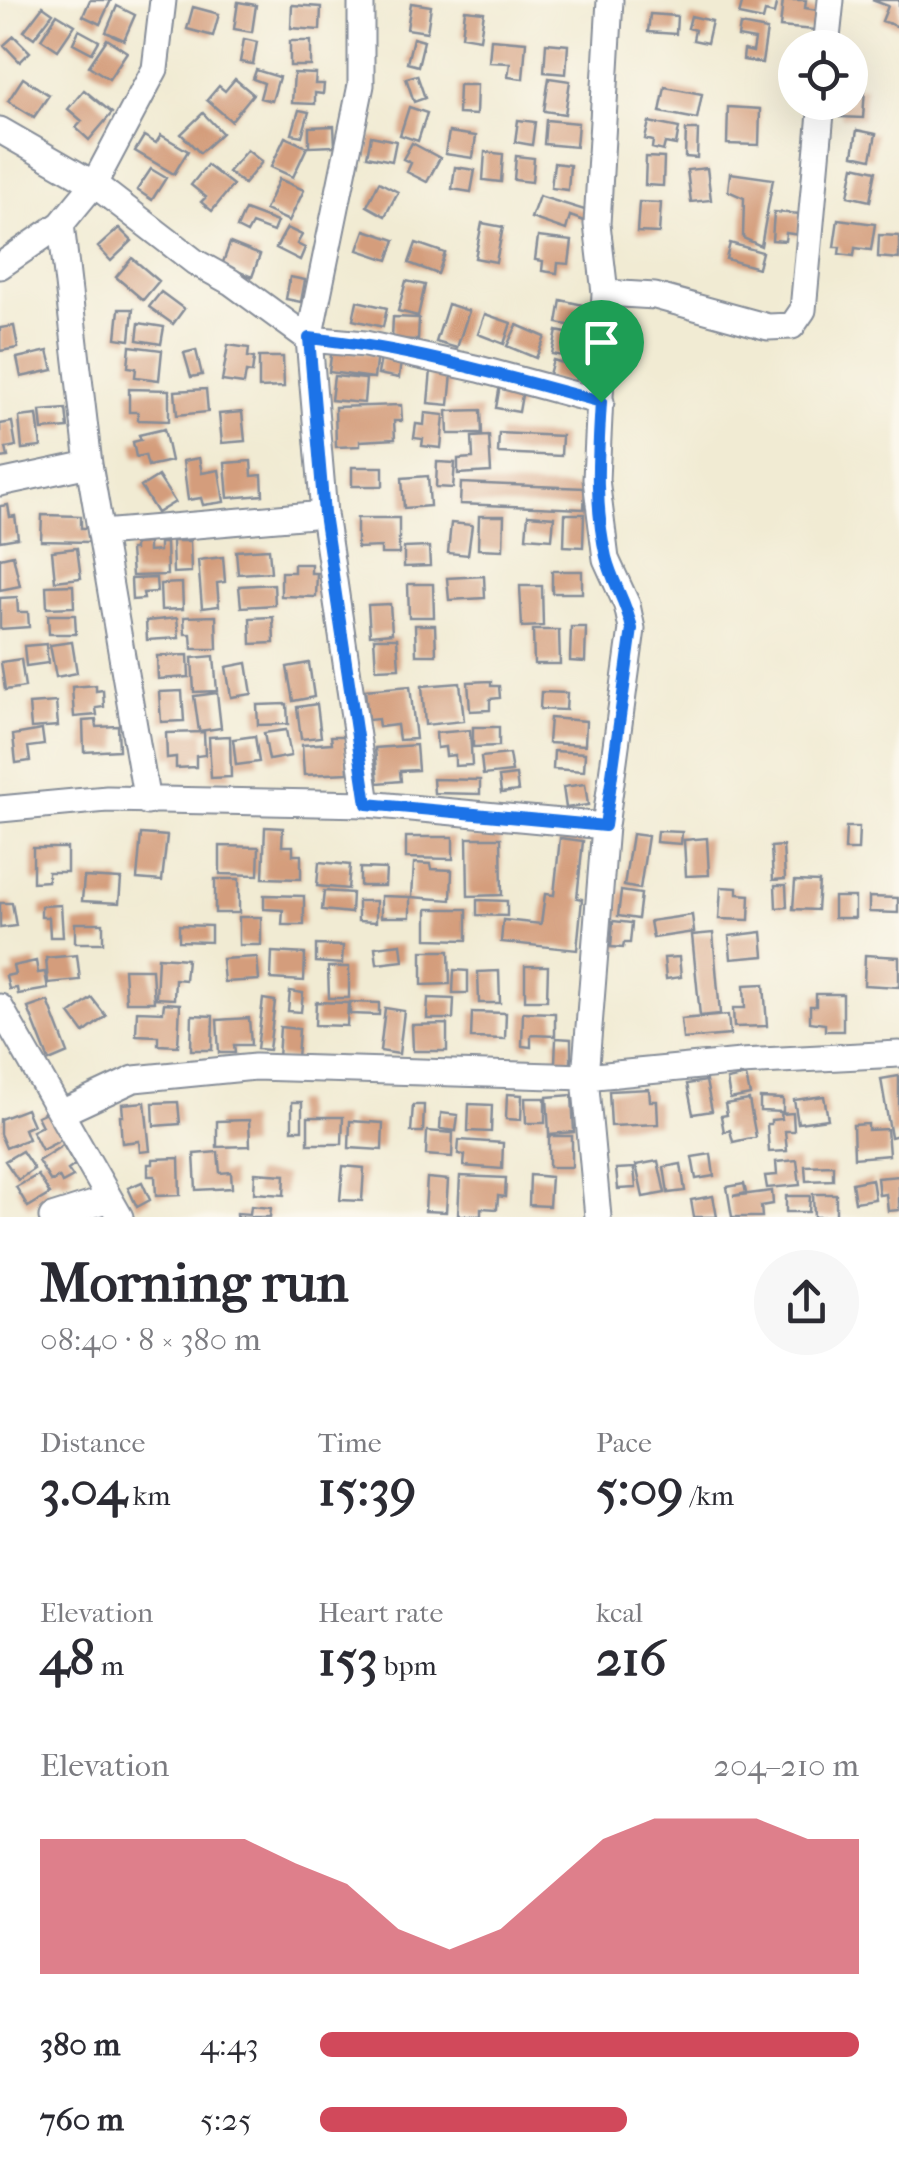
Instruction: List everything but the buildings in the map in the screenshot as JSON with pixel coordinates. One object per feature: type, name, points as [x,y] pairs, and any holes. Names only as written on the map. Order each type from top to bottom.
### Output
[{"type":"street","points":[[0,266],[61,224],[94,184],[154,68],[164,0]]},
{"type":"street","points":[[361,0],[361,84],[309,338],[324,514],[367,804]]},
{"type":"street","points":[[598,1217],[585,1077],[605,826],[632,629],[627,605],[606,559],[596,479],[605,292],[596,224],[610,0]]},
{"type":"street","points":[[828,30],[830,0]]},
{"type":"street","points":[[605,292],[655,296],[768,327],[792,326],[802,310],[820,120]]},
{"type":"street","points":[[0,130],[94,184],[195,262],[231,282],[309,338],[364,344],[479,369],[601,402]]},
{"type":"street","points":[[61,224],[89,464],[147,802]]},
{"type":"street","points":[[0,483],[89,464]]},
{"type":"street","points":[[102,533],[324,514]]},
{"type":"street","points":[[0,808],[107,799],[367,804],[605,826]]},
{"type":"street","points":[[0,1007],[115,1208],[52,1217]]},
{"type":"street","points":[[61,1112],[134,1079],[254,1067],[585,1077],[741,1062],[899,1054]]},
{"type":"route","points":[[309,338],[364,344],[479,369],[601,402],[596,479],[606,559],[627,605],[632,629],[605,826],[367,804],[324,514],[309,338]]}]
